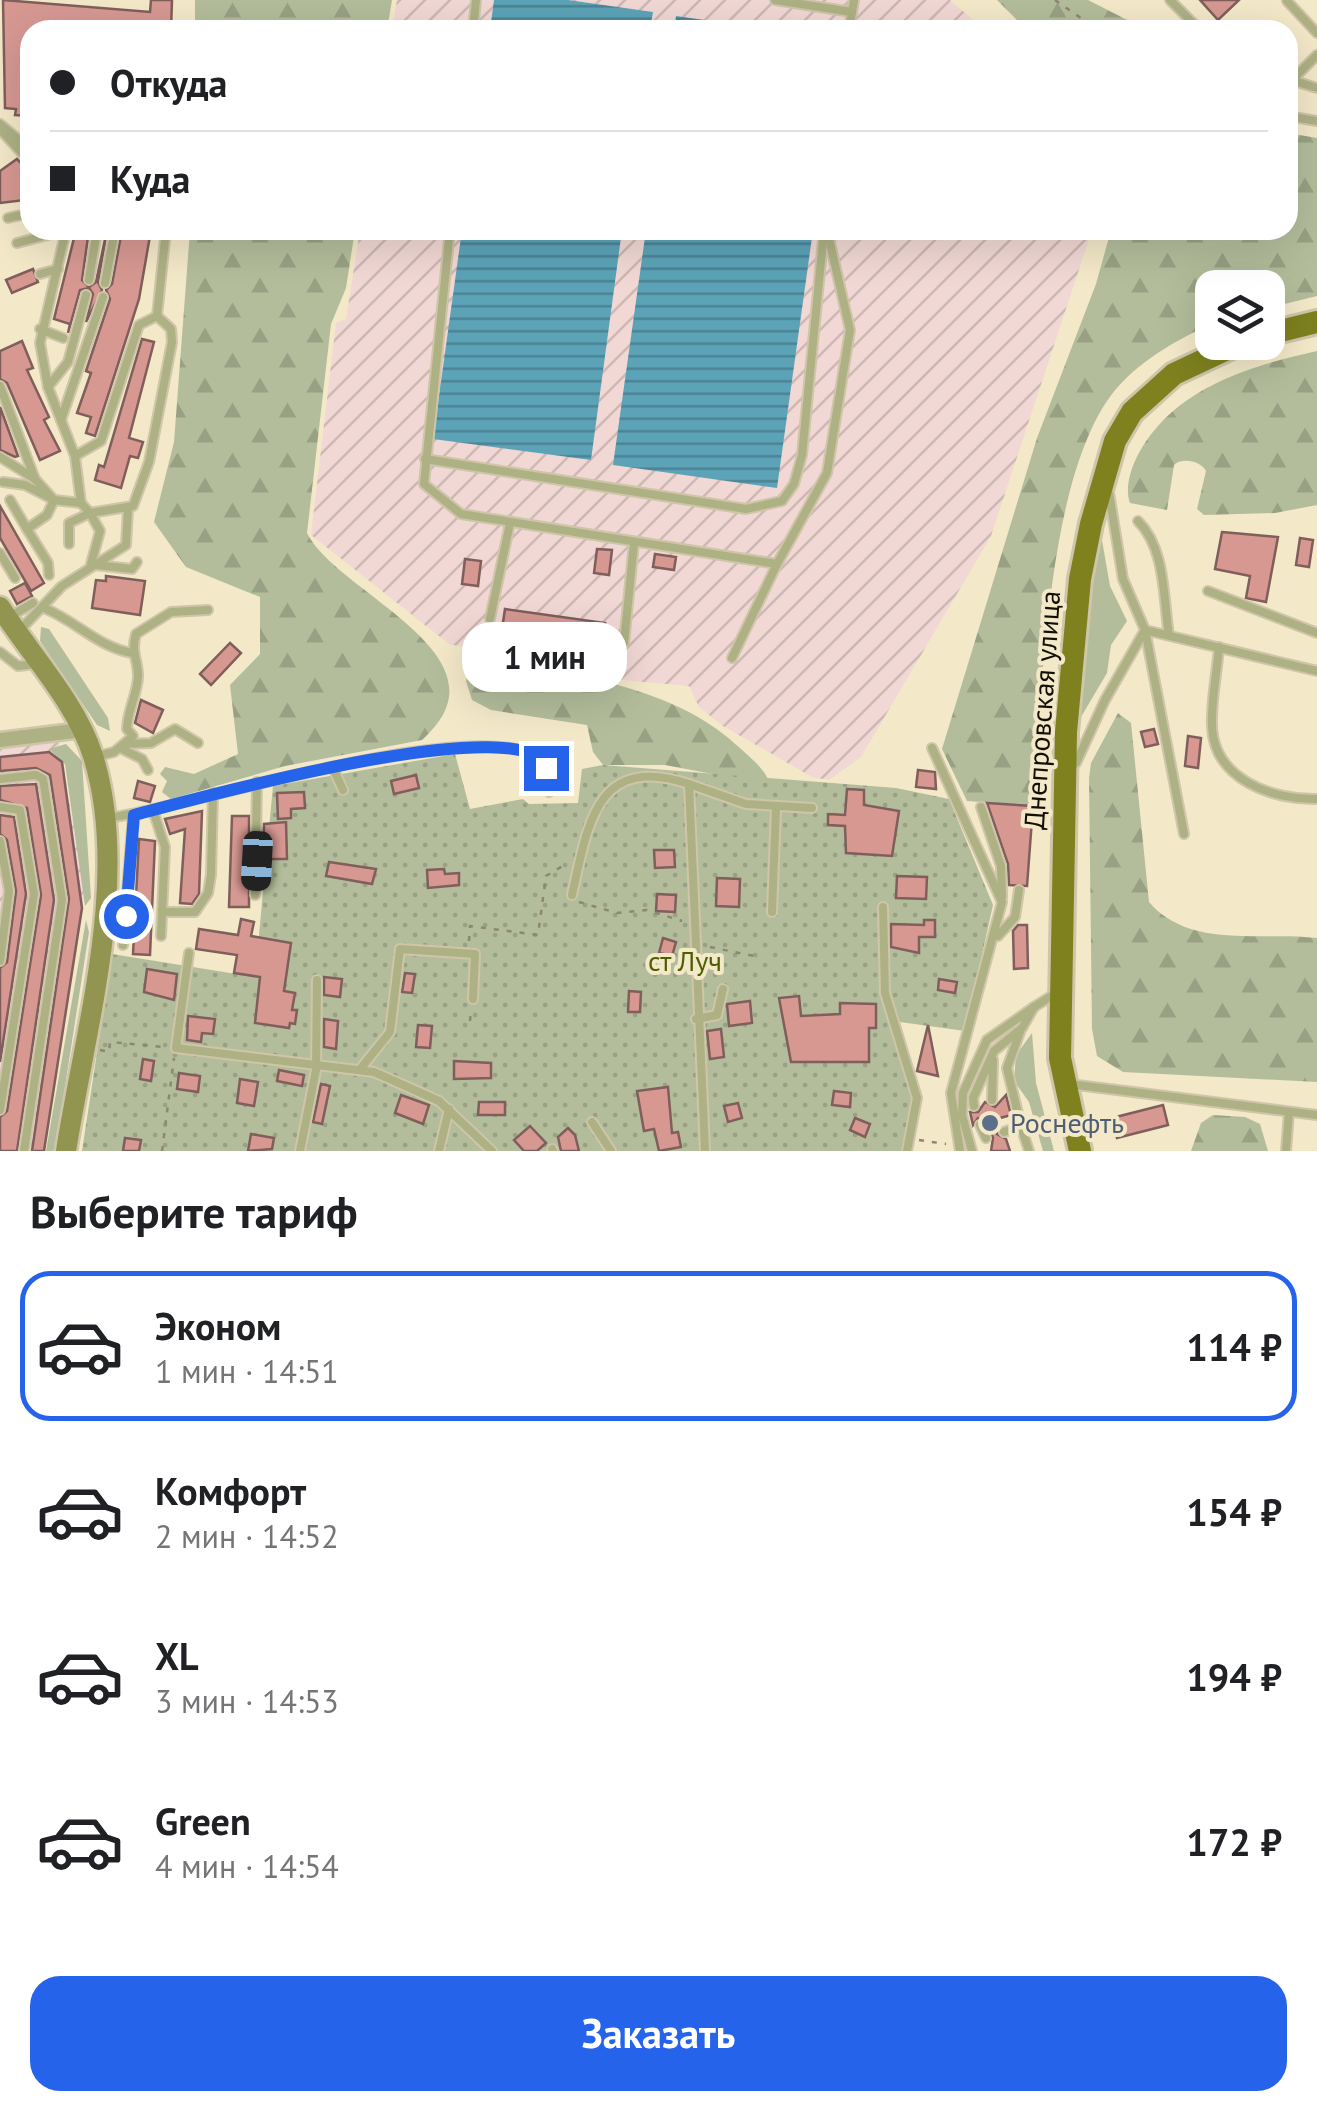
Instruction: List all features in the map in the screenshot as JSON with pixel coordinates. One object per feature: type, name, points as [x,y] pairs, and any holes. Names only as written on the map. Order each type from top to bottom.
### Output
[{"type":"main road","points":[[1285,318],[1317,310]]},
{"type":"main road","points":[[1285,330],[1317,322]]},
{"type":"main road","name":"Днепровская улица","points":[[1076,1151],[1044,1001],[1060,682],[1072,580],[1104,438],[1123,406],[1163,368],[1195,349]]},
{"type":"main road","name":"Днепровская улица","points":[[1076,1151],[1060,1058],[1065,768],[1080,579],[1114,440],[1132,412],[1174,374],[1204,360]]},
{"type":"street","points":[[8,619],[82,730],[94,757],[104,819],[106,901],[66,1151]]},
{"type":"street","points":[[0,740],[82,730]]},
{"type":"lane","points":[[775,0],[852,12]]},
{"type":"lane","points":[[851,20],[854,0]]},
{"type":"lane","points":[[1170,0],[1190,20]]},
{"type":"lane","points":[[1287,0],[1317,33]]},
{"type":"lane","points":[[1298,72],[1317,55]]},
{"type":"lane","points":[[0,127],[20,150]]},
{"type":"lane","points":[[8,218],[20,215]]},
{"type":"lane","points":[[16,242],[24,240]]},
{"type":"lane","points":[[64,240],[40,329],[48,388],[75,456],[81,503],[100,531],[91,564]]},
{"type":"lane","points":[[89,280],[95,240]]},
{"type":"lane","points":[[105,283],[113,240]]},
{"type":"lane","points":[[157,316],[165,240]]},
{"type":"lane","points":[[449,240],[424,484],[440,500],[462,514],[777,564]]},
{"type":"lane","points":[[425,459],[746,509],[782,501],[794,484],[802,455],[824,240]]},
{"type":"lane","points":[[732,658],[827,473],[850,330],[828,240]]},
{"type":"lane","points":[[40,274],[58,269]]},
{"type":"lane","points":[[48,388],[68,362],[86,295]]},
{"type":"lane","points":[[62,420],[102,297]]},
{"type":"lane","points":[[75,456],[101,441],[139,325],[157,316]]},
{"type":"lane","points":[[69,544],[70,524],[90,513],[128,509],[137,501],[149,462],[172,342],[170,329],[157,316]]},
{"type":"lane","points":[[40,329],[63,338]]},
{"type":"lane","points":[[0,386],[35,479]]},
{"type":"lane","points":[[0,456],[35,479],[54,500]]},
{"type":"lane","points":[[1102,481],[1108,490],[1123,579],[1146,630],[1184,834]]},
{"type":"lane","points":[[3,482],[25,485],[54,500],[81,503]]},
{"type":"lane","points":[[10,500],[48,563],[48,575]]},
{"type":"lane","points":[[28,529],[47,515],[54,500]]},
{"type":"lane","points":[[8,619],[44,608],[62,586],[91,564],[115,556],[126,545],[128,509]]},
{"type":"lane","points":[[1138,521],[1152,535],[1157,553],[1169,636]]},
{"type":"lane","points":[[490,619],[510,523]]},
{"type":"lane","points":[[624,643],[634,542]]},
{"type":"lane","points":[[0,552],[15,578]]},
{"type":"lane","points":[[91,564],[132,569],[137,562]]},
{"type":"lane","points":[[1208,592],[1317,633]]},
{"type":"lane","points":[[8,619],[33,603]]},
{"type":"lane","points":[[44,608],[66,617],[108,647],[132,653]]},
{"type":"lane","points":[[123,746],[133,736],[127,730],[126,712],[139,676],[132,653],[136,634],[162,616],[208,610]]},
{"type":"lane","points":[[1146,630],[1317,671]]},
{"type":"lane","points":[[1065,768],[1076,763],[1105,700],[1146,630]]},
{"type":"lane","points":[[1219,647],[1212,728],[1240,780],[1266,794],[1317,799]]},
{"type":"lane","points":[[0,652],[18,666],[37,663]]},
{"type":"lane","points":[[94,757],[123,746],[151,743],[175,729],[198,743]]},
{"type":"lane","points":[[123,746],[142,759],[148,770]]},
{"type":"lane","points":[[104,819],[134,815],[257,782],[452,746],[522,748],[545,761],[549,792]]},
{"type":"lane","points":[[932,748],[1002,902]]},
{"type":"lane","points":[[333,768],[343,790]]},
{"type":"lane","points":[[572,895],[598,803],[614,785],[641,776],[689,784],[746,804],[812,808]]},
{"type":"lane","points":[[0,779],[43,779],[62,900],[24,1151]]},
{"type":"lane","points":[[255,894],[257,782]]},
{"type":"lane","points":[[689,784],[696,1019],[705,1151]]},
{"type":"lane","points":[[162,912],[195,912],[208,893],[212,793]]},
{"type":"lane","points":[[0,807],[20,810],[34,894],[0,1110]]},
{"type":"lane","points":[[958,1148],[950,1093],[952,1069],[995,939],[1002,902],[1002,866],[981,807]]},
{"type":"lane","points":[[772,912],[776,808]]},
{"type":"lane","points":[[154,810],[166,847],[161,936]]},
{"type":"lane","points":[[124,945],[134,815]]},
{"type":"lane","points":[[0,841],[9,890],[0,961]]},
{"type":"lane","points":[[995,939],[1014,917],[1019,890]]},
{"type":"lane","points":[[883,907],[885,993],[917,1098],[907,1151]]},
{"type":"lane","points":[[360,1068],[390,1032],[398,951],[467,952],[478,959],[473,999]]},
{"type":"lane","points":[[189,953],[176,1048],[360,1068],[418,1090],[449,1109],[492,1151]]},
{"type":"lane","points":[[300,1151],[316,1064],[317,980]]},
{"type":"lane","points":[[696,1019],[720,1012],[723,989]]},
{"type":"lane","points":[[974,1106],[973,1098],[994,1051],[1022,1028],[1044,1001]]},
{"type":"lane","points":[[972,1151],[962,1115],[963,1093],[987,1040],[1044,1001]]},
{"type":"lane","points":[[1022,1028],[1006,1068],[1029,1151]]},
{"type":"lane","points":[[904,1049],[918,1050]]},
{"type":"lane","points":[[992,1100],[994,1051]]},
{"type":"lane","points":[[1063,1083],[1317,1114]]},
{"type":"lane","points":[[439,1151],[449,1109]]},
{"type":"lane","points":[[1286,1151],[1289,1112]]},
{"type":"lane","points":[[592,1122],[611,1151]]},
{"type":"lane","points":[[980,1125],[986,1138]]},
{"type":"lane","points":[[1004,1132],[1021,1126]]},
{"type":"path","points":[[1055,0],[1084,20]]},
{"type":"path","points":[[467,952],[470,926],[538,935],[546,876],[580,859]]},
{"type":"path","points":[[572,895],[617,913],[647,910],[693,924]]},
{"type":"path","points":[[694,944],[754,956]]},
{"type":"path","points":[[94,1057],[96,1050],[109,1052],[110,1042],[176,1048],[162,1151]]},
{"type":"path","points":[[911,1138],[958,1148]]},
{"type":"shaded area","points":[[397,0],[950,0],[973,20],[394,20]]},
{"type":"shaded area","points":[[358,240],[1089,240],[991,536],[861,757],[829,780],[812,777],[723,726],[699,707],[689,686],[610,679],[449,644],[311,535],[336,323],[346,319]]},
{"type":"shaded area","points":[[59,742],[85,891],[44,1151],[0,1151],[0,749]]},
{"type":"green space","points":[[195,0],[392,0],[389,20],[195,20]]},
{"type":"green space","points":[[997,0],[1088,0],[1127,20],[1017,20]]},
{"type":"green space","points":[[1298,135],[1317,138],[1317,296],[1285,304],[1285,270],[1195,270],[1195,332],[1158,353],[1112,394],[1090,432],[1073,480],[1051,592],[1033,806],[967,801],[942,749],[1037,438],[1096,284],[1108,240],[1298,240]]},
{"type":"green space","points":[[189,240],[353,240],[346,288],[331,324],[307,533],[324,556],[411,628],[435,654],[448,681],[446,709],[422,740],[285,766],[171,799],[162,792],[167,781],[160,774],[165,767],[194,774],[238,754],[230,685],[260,654],[260,597],[186,567],[154,522],[174,442]]},
{"type":"green space","points":[[1317,351],[1317,505],[1275,513],[1204,515],[1197,509],[1206,471],[1186,461],[1174,465],[1167,510],[1130,503],[1128,483],[1137,457],[1155,429],[1173,411],[1216,383]]},
{"type":"green space","points":[[1100,529],[1110,586],[1127,621],[1111,645],[1107,673],[1078,722],[1095,543]]},
{"type":"green space","points":[[41,627],[49,629],[108,718],[110,731],[97,725],[40,641]]},
{"type":"green space","points":[[484,656],[620,686],[685,710],[741,749],[762,770],[770,785],[665,765],[603,765],[593,752],[587,725],[491,710],[472,700],[466,681],[470,664]]},
{"type":"green space","points":[[1118,713],[1131,723],[1149,902],[1166,917],[1206,933],[1317,938],[1317,1082],[1123,1072],[1097,1056],[1092,1029],[1089,778],[1091,763]]},
{"type":"green space","points":[[66,744],[82,761],[91,898],[85,906],[65,764],[49,749]]},
{"type":"green space","name":"ст Луч","points":[[455,754],[470,809],[523,799],[529,804],[578,803],[582,769],[603,765],[896,788],[949,799],[993,905],[965,1031],[900,1022],[920,1106],[911,1151],[82,1151],[112,954],[255,977],[273,786]]},
{"type":"green space","points":[[86,920],[89,932],[55,1151],[46,1151]]},
{"type":"green space","points":[[1032,1033],[1036,1083],[1054,1151],[1043,1151],[1029,1102],[1014,1081],[1016,1055]]},
{"type":"green space","points":[[1213,1115],[1245,1117],[1260,1124],[1268,1151],[1191,1151],[1201,1123]]},
{"type":"water","points":[[494,0],[568,0],[653,12],[652,20],[491,20]]},
{"type":"water","points":[[461,240],[621,240],[591,460],[433,439]]},
{"type":"water","points":[[645,240],[812,240],[777,488],[613,465]]},
{"type":"building","points":[[3,0],[150,12],[151,0],[172,0],[171,20],[20,20],[20,115],[15,115],[16,109],[5,108]]},
{"type":"building","points":[[1200,0],[1239,0],[1218,20]]},
{"type":"building","points":[[17,159],[20,162],[20,201],[0,203],[0,171]]},
{"type":"building","points":[[74,240],[88,240],[82,280],[89,287],[96,282],[105,240],[98,282],[102,290],[86,322],[93,294],[89,288],[80,290],[68,333],[70,324],[54,319]]},
{"type":"building","points":[[120,240],[149,240],[139,299],[95,436],[86,433],[91,417],[77,413],[91,373],[86,371],[110,299],[106,290],[112,284]]},
{"type":"building","points":[[33,269],[38,282],[12,293],[6,280]]},
{"type":"building","points":[[142,339],[154,342],[129,438],[143,442],[138,458],[130,456],[121,488],[95,480],[99,465],[104,467]]},
{"type":"building","points":[[22,341],[33,368],[27,370],[49,417],[44,420],[60,451],[40,460],[7,383],[0,379],[0,351]]},
{"type":"building","points":[[0,407],[18,456],[15,457],[0,450]]},
{"type":"building","points":[[0,506],[44,583],[31,591],[0,538]]},
{"type":"building","points":[[1222,532],[1278,537],[1266,602],[1246,598],[1250,576],[1215,569]]},
{"type":"building","points":[[1300,538],[1313,540],[1309,567],[1296,565]]},
{"type":"building","points":[[597,549],[612,550],[609,575],[594,573]]},
{"type":"building","points":[[655,554],[676,557],[674,570],[653,567]]},
{"type":"building","points":[[465,559],[481,561],[478,586],[462,584]]},
{"type":"building","points":[[106,576],[145,581],[140,615],[92,608],[96,580],[106,581]]},
{"type":"building","points":[[25,583],[32,596],[17,604],[10,591]]},
{"type":"building","points":[[505,609],[605,623],[602,650],[501,636]]},
{"type":"building","points":[[230,643],[241,653],[211,685],[200,674]]},
{"type":"building","points":[[141,700],[163,710],[153,733],[135,723]]},
{"type":"building","points":[[1154,729],[1158,744],[1145,747],[1141,732]]},
{"type":"building","points":[[1188,736],[1201,738],[1198,768],[1185,766]]},
{"type":"building","points":[[49,752],[62,762],[82,908],[44,1151],[32,1151],[69,899],[50,775],[36,768],[0,771],[0,757]]},
{"type":"building","points":[[918,770],[935,772],[936,789],[916,787]]},
{"type":"building","points":[[416,775],[419,788],[394,794],[391,781]]},
{"type":"building","points":[[138,781],[155,786],[150,802],[134,798]]},
{"type":"building","points":[[36,784],[54,900],[17,1151],[0,1151],[0,1117],[7,1111],[41,895],[27,808],[0,800],[0,786]]},
{"type":"building","points":[[847,789],[864,790],[864,805],[899,811],[892,856],[846,853],[845,826],[828,825],[828,814],[845,815]]},
{"type":"building","points":[[304,792],[305,808],[291,809],[291,818],[278,819],[277,793]]},
{"type":"building","points":[[987,803],[1033,806],[1027,886],[1009,885],[1008,864]]},
{"type":"building","points":[[202,811],[199,894],[192,904],[180,903],[185,829],[170,834],[165,819]]},
{"type":"building","points":[[0,815],[14,817],[26,894],[0,1062],[0,968],[7,962],[16,891],[7,840],[0,834]]},
{"type":"building","points":[[232,816],[249,816],[249,907],[229,907]]},
{"type":"building","points":[[286,822],[287,859],[263,859],[264,824]]},
{"type":"building","points":[[139,839],[155,841],[150,955],[133,954]]},
{"type":"building","points":[[654,850],[674,850],[675,867],[655,868]]},
{"type":"building","points":[[329,862],[376,869],[372,884],[326,876]]},
{"type":"building","points":[[444,869],[445,874],[459,873],[459,885],[428,888],[427,870]]},
{"type":"building","points":[[897,876],[927,877],[926,899],[896,898]]},
{"type":"building","points":[[717,878],[740,879],[739,907],[716,906]]},
{"type":"building","points":[[657,894],[676,895],[675,912],[656,911]]},
{"type":"building","points":[[241,919],[254,922],[251,936],[291,943],[284,991],[295,993],[292,1010],[297,1010],[295,1024],[290,1023],[289,1028],[255,1023],[260,977],[234,973],[237,955],[196,949],[199,929],[238,935]]},
{"type":"building","points":[[924,920],[935,920],[935,937],[919,937],[919,953],[891,947],[891,924],[924,925]]},
{"type":"building","points":[[1018,925],[1027,925],[1028,968],[1014,969],[1013,931]]},
{"type":"building","points":[[663,938],[676,942],[672,956],[659,953]]},
{"type":"building","points":[[147,969],[177,974],[174,1000],[144,992]]},
{"type":"building","points":[[405,973],[415,974],[412,993],[402,992]]},
{"type":"building","points":[[324,977],[342,979],[340,997],[324,995]]},
{"type":"building","points":[[939,979],[957,982],[955,993],[938,990]]},
{"type":"building","points":[[629,991],[641,992],[640,1012],[628,1012]]},
{"type":"building","points":[[799,996],[801,1016],[840,1014],[840,1003],[876,1004],[876,1028],[869,1028],[869,1062],[791,1062],[779,998]]},
{"type":"building","points":[[750,1001],[752,1023],[729,1026],[727,1004]]},
{"type":"building","points":[[188,1016],[215,1019],[213,1034],[202,1033],[201,1042],[187,1040]]},
{"type":"building","points":[[324,1019],[338,1021],[336,1049],[324,1047]]},
{"type":"building","points":[[418,1025],[432,1026],[430,1048],[416,1047]]},
{"type":"building","points":[[928,1025],[938,1076],[917,1071]]},
{"type":"building","points":[[721,1029],[724,1057],[710,1059],[707,1031]]},
{"type":"building","points":[[143,1059],[154,1061],[151,1081],[140,1079]]},
{"type":"building","points":[[454,1061],[491,1063],[491,1078],[454,1079]]},
{"type":"building","points":[[279,1070],[304,1075],[302,1086],[277,1081]]},
{"type":"building","points":[[179,1073],[200,1076],[198,1092],[177,1089]]},
{"type":"building","points":[[240,1079],[258,1082],[254,1106],[237,1103]]},
{"type":"building","points":[[321,1084],[330,1086],[322,1124],[313,1122]]},
{"type":"building","points":[[668,1087],[672,1133],[678,1132],[681,1147],[659,1151],[654,1129],[644,1131],[637,1091]]},
{"type":"building","points":[[834,1091],[851,1093],[850,1107],[832,1105]]},
{"type":"building","points":[[401,1095],[429,1105],[423,1124],[395,1113]]},
{"type":"building","points":[[1006,1095],[1011,1115],[1000,1118],[997,1134],[1006,1139],[1010,1151],[991,1151],[993,1138],[987,1122],[978,1118],[973,1125],[970,1112],[978,1112],[985,1102],[995,1107]]},
{"type":"building","points":[[479,1102],[505,1102],[505,1115],[478,1115]]},
{"type":"building","points":[[738,1103],[742,1118],[728,1122],[724,1106]]},
{"type":"building","points":[[1163,1105],[1168,1125],[1117,1138],[1112,1118]]},
{"type":"building","points":[[855,1118],[870,1124],[865,1137],[850,1130]]},
{"type":"building","points":[[530,1126],[546,1143],[537,1151],[524,1151],[514,1140]]},
{"type":"building","points":[[568,1128],[575,1135],[579,1151],[561,1151],[558,1137]]},
{"type":"building","points":[[251,1134],[274,1138],[272,1149],[248,1151]]},
{"type":"building","points":[[125,1138],[141,1140],[139,1151],[123,1151]]},
{"type":"place","name":"Роснефть","points":[[990,1123]]},
{"type":"route","points":[[126,916],[134,815],[284,776],[452,746],[522,748],[545,761],[546,768]]}]
